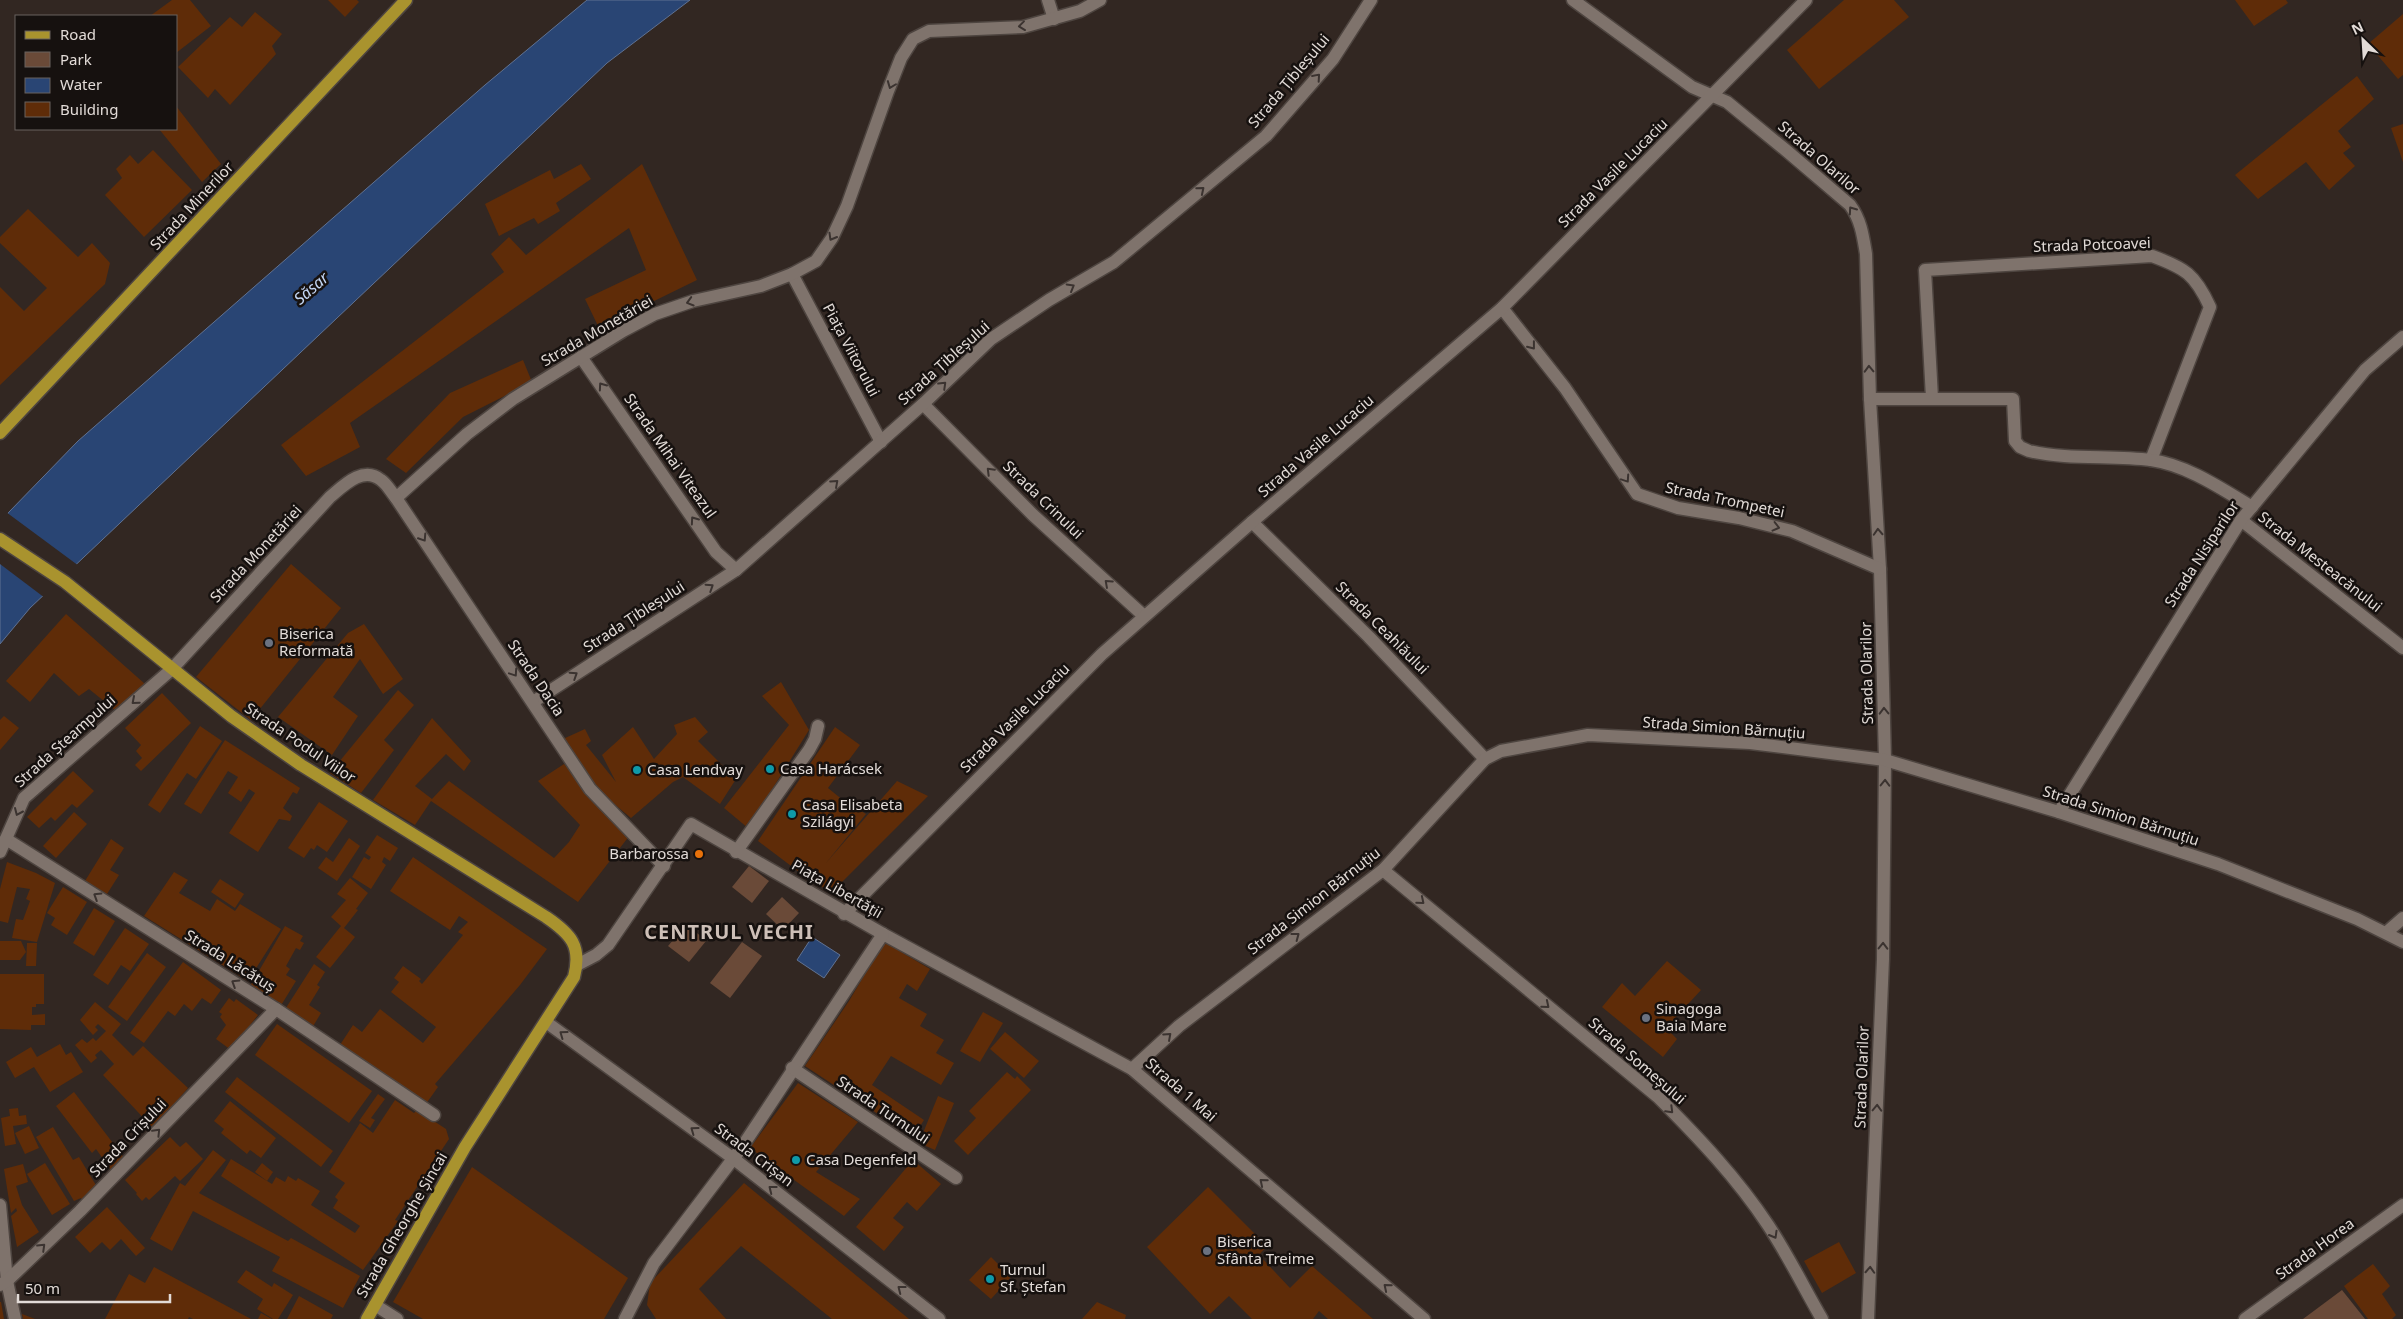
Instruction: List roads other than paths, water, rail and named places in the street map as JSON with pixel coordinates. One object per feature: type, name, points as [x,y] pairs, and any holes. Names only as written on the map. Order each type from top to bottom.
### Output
[{"type":"main road","name":"Strada Minerilor","points":[[0,433],[406,0]]},
{"type":"main road","name":"Strada Podul Viilor","points":[[0,539],[66,582],[231,716],[301,765],[566,930],[575,946],[577,965]]},
{"type":"main road","name":"Strada Gheorghe Șincai","points":[[367,1319],[465,1146],[574,977],[577,965]]},
{"type":"street","points":[[1048,0],[1054,20]]},
{"type":"street","name":"Strada Monetăriei","points":[[172,669],[330,497],[346,483],[361,475],[380,478],[396,498],[467,434],[513,399],[655,314],[692,301],[761,286],[792,274],[816,260],[832,238],[847,206],[901,58],[913,39],[929,31],[1023,27],[1080,12],[1100,0]]},
{"type":"street","name":"Strada Țibleșului","points":[[533,702],[736,570],[923,404],[991,339],[1049,300],[1114,262],[1266,136],[1333,59],[1371,0]]},
{"type":"street","points":[[1573,0],[1692,87],[1713,96]]},
{"type":"street","name":"Strada Vasile Lucaciu","points":[[845,913],[1102,654],[1252,522],[1502,308],[1806,0]]},
{"type":"street","name":"Strada Olarilor","points":[[1713,96],[1726,102],[1844,199],[1856,214],[1866,254],[1870,399],[1880,569],[1885,760],[1883,959],[1868,1319]]},
{"type":"street","name":"Strada Potcoavei","points":[[1932,398],[1925,270],[2152,256],[2184,270],[2199,284],[2210,306],[2151,460]]},
{"type":"street","name":"Piața Viitorului","points":[[792,274],[881,442]]},
{"type":"street","name":"Strada Trompetei","points":[[1502,308],[1565,388],[1637,494],[1678,508],[1740,518],[1792,530],[1880,569]]},
{"type":"street","name":"Strada Nisiparilor","points":[[2059,812],[2241,520],[2365,370],[2403,337]]},
{"type":"street","name":"Strada Mihai Viteazul","points":[[582,357],[716,552],[736,570]]},
{"type":"street","points":[[1870,399],[2013,398],[2015,441],[2020,447],[2029,451],[2151,460],[2171,465],[2211,483],[2252,507]]},
{"type":"street","name":"Strada Crinului","points":[[923,404],[1033,515],[1144,616]]},
{"type":"street","name":"Strada Dacia","points":[[396,498],[590,789],[663,865]]},
{"type":"street","name":"Strada Mesteacănului","points":[[2241,520],[2403,648]]},
{"type":"street","name":"Strada Ceahlăului","points":[[1252,522],[1369,637],[1485,759]]},
{"type":"street","name":"Strada Șteampului","points":[[0,852],[24,798],[172,669]]},
{"type":"street","points":[[737,851],[808,750],[815,739],[818,726]]},
{"type":"street","name":"Strada Simion Bărnuțiu","points":[[1132,1069],[1179,1026],[1383,870],[1485,759],[1501,751],[1539,742],[1588,735],[1750,743],[1885,760],[2059,812],[2218,864],[2387,932],[2403,942]]},
{"type":"street","name":"Piața Libertății","points":[[577,965],[596,955],[608,945],[691,824],[883,934],[734,1159],[654,1263],[625,1319]]},
{"type":"street","name":"Strada Lăcătuș","points":[[6,838],[276,1009],[434,1116]]},
{"type":"street","name":"Strada Someșului","points":[[1383,870],[1658,1097],[1697,1136],[1739,1186],[1768,1226],[1822,1319]]},
{"type":"street","points":[[2387,932],[2403,918]]},
{"type":"street","name":"Strada 1 Mai","points":[[883,934],[1132,1069],[1424,1319]]},
{"type":"street","name":"Strada Crișului","points":[[4,1283],[80,1211],[276,1009]]},
{"type":"street","name":"Strada Crișan","points":[[546,1022],[734,1159],[939,1319]]},
{"type":"street","name":"Strada Turnului","points":[[793,1069],[956,1178]]},
{"type":"street","points":[[0,1205],[4,1283],[15,1319]]},
{"type":"street","name":"Strada Horea","points":[[2245,1319],[2403,1205]]},
{"type":"street","points":[[375,1305],[397,1319]]},
{"type":"water","name":"Săsar","points":[[587,0],[690,0],[607,63],[30,608],[0,644],[0,524],[9,512],[78,441],[485,85]]},
{"type":"water","points":[[812,937],[840,955],[824,978],[797,960]]},
{"type":"place","name":"Biserica Reformată","points":[[269,643]]},
{"type":"place","name":"Casa Harácsek","points":[[770,769]]},
{"type":"place","name":"Casa Lendvay","points":[[637,770]]},
{"type":"place","name":"Casa Elisabeta Szilágyi","points":[[792,814]]},
{"type":"place","name":"Barbarossa","points":[[699,854]]},
{"type":"place","name":"Sinagoga Baia Mare","points":[[1646,1018]]},
{"type":"place","name":"Casa Degenfeld","points":[[796,1160]]},
{"type":"place","name":"Biserica Sfânta Treime","points":[[1207,1251]]},
{"type":"place","name":"Turnul Sf. Ștefan","points":[[990,1279]]},
{"type":"district","name":"CENTRUL VECHI","points":[[729,932]]}]
